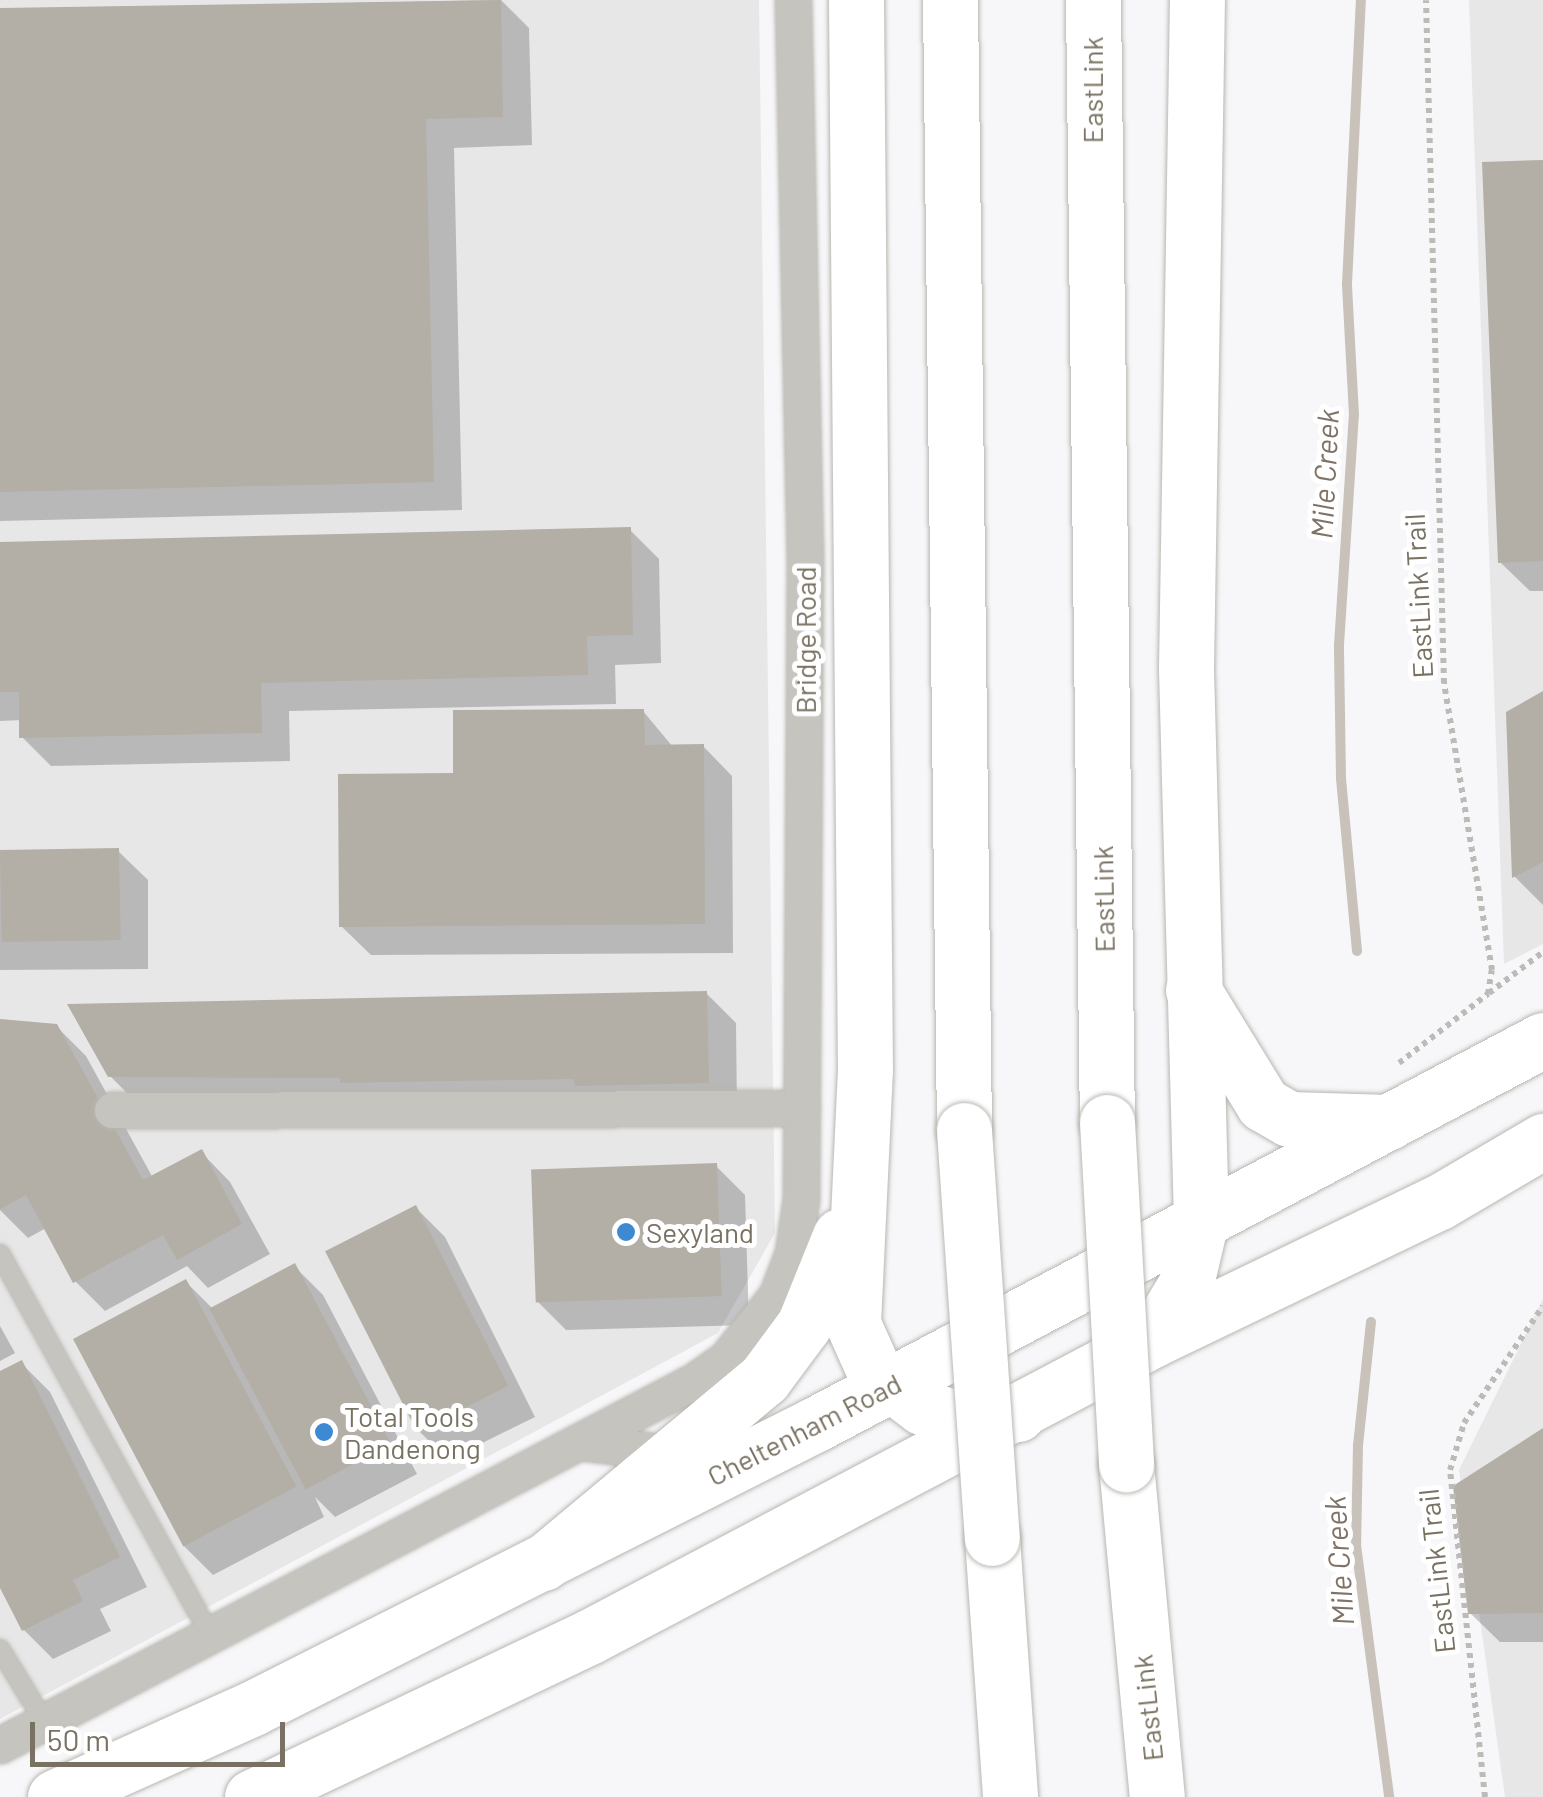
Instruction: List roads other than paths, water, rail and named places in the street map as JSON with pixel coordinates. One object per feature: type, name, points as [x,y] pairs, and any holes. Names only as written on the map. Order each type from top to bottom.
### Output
[{"type":"main road","points":[[856,0],[864,1070],[853,1324],[860,1350],[891,1385],[922,1407],[959,1419],[1018,1414]]},
{"type":"main road","points":[[950,0],[964,1130],[1010,1797]]},
{"type":"main road","name":"EastLink","points":[[1093,0],[1108,1122],[1126,1464],[1157,1797]]},
{"type":"main road","points":[[1152,1340],[1186,1284],[1201,1220],[1191,988],[1186,668],[1197,0]]},
{"type":"main road","points":[[1191,988],[1263,1104],[1289,1119],[1388,1097]]},
{"type":"main road","name":"Cheltenham Road","points":[[54,1797],[252,1708],[891,1385],[1201,1220],[1388,1097],[1543,1040]]},
{"type":"main road","points":[[543,1562],[764,1379],[820,1296],[840,1236],[864,1070]]},
{"type":"main road","points":[[252,1797],[398,1732],[1018,1414],[1152,1340],[1405,1219],[1543,1141]]},
{"type":"street","name":"Bridge Road","points":[[580,1442],[726,1359],[754,1330],[785,1278],[799,1222],[805,559],[793,0]]},
{"type":"street","points":[[112,1110],[802,1108]]},
{"type":"street","points":[[0,1745],[580,1442],[676,1454]]},
{"type":"lane","points":[[0,1254],[210,1634]]},
{"type":"lane","points":[[0,1648],[44,1721]]},
{"type":"waterway","name":"Mile Creek","points":[[1357,951],[1341,778],[1339,645],[1354,415],[1347,284],[1361,0]]},
{"type":"waterway","name":"Mile Creek","points":[[1371,1322],[1358,1445],[1356,1545],[1389,1797]]},
{"type":"place","name":"Sexyland","points":[[626,1232]]},
{"type":"place","name":"Total Tools Dandenong","points":[[324,1432]]}]
